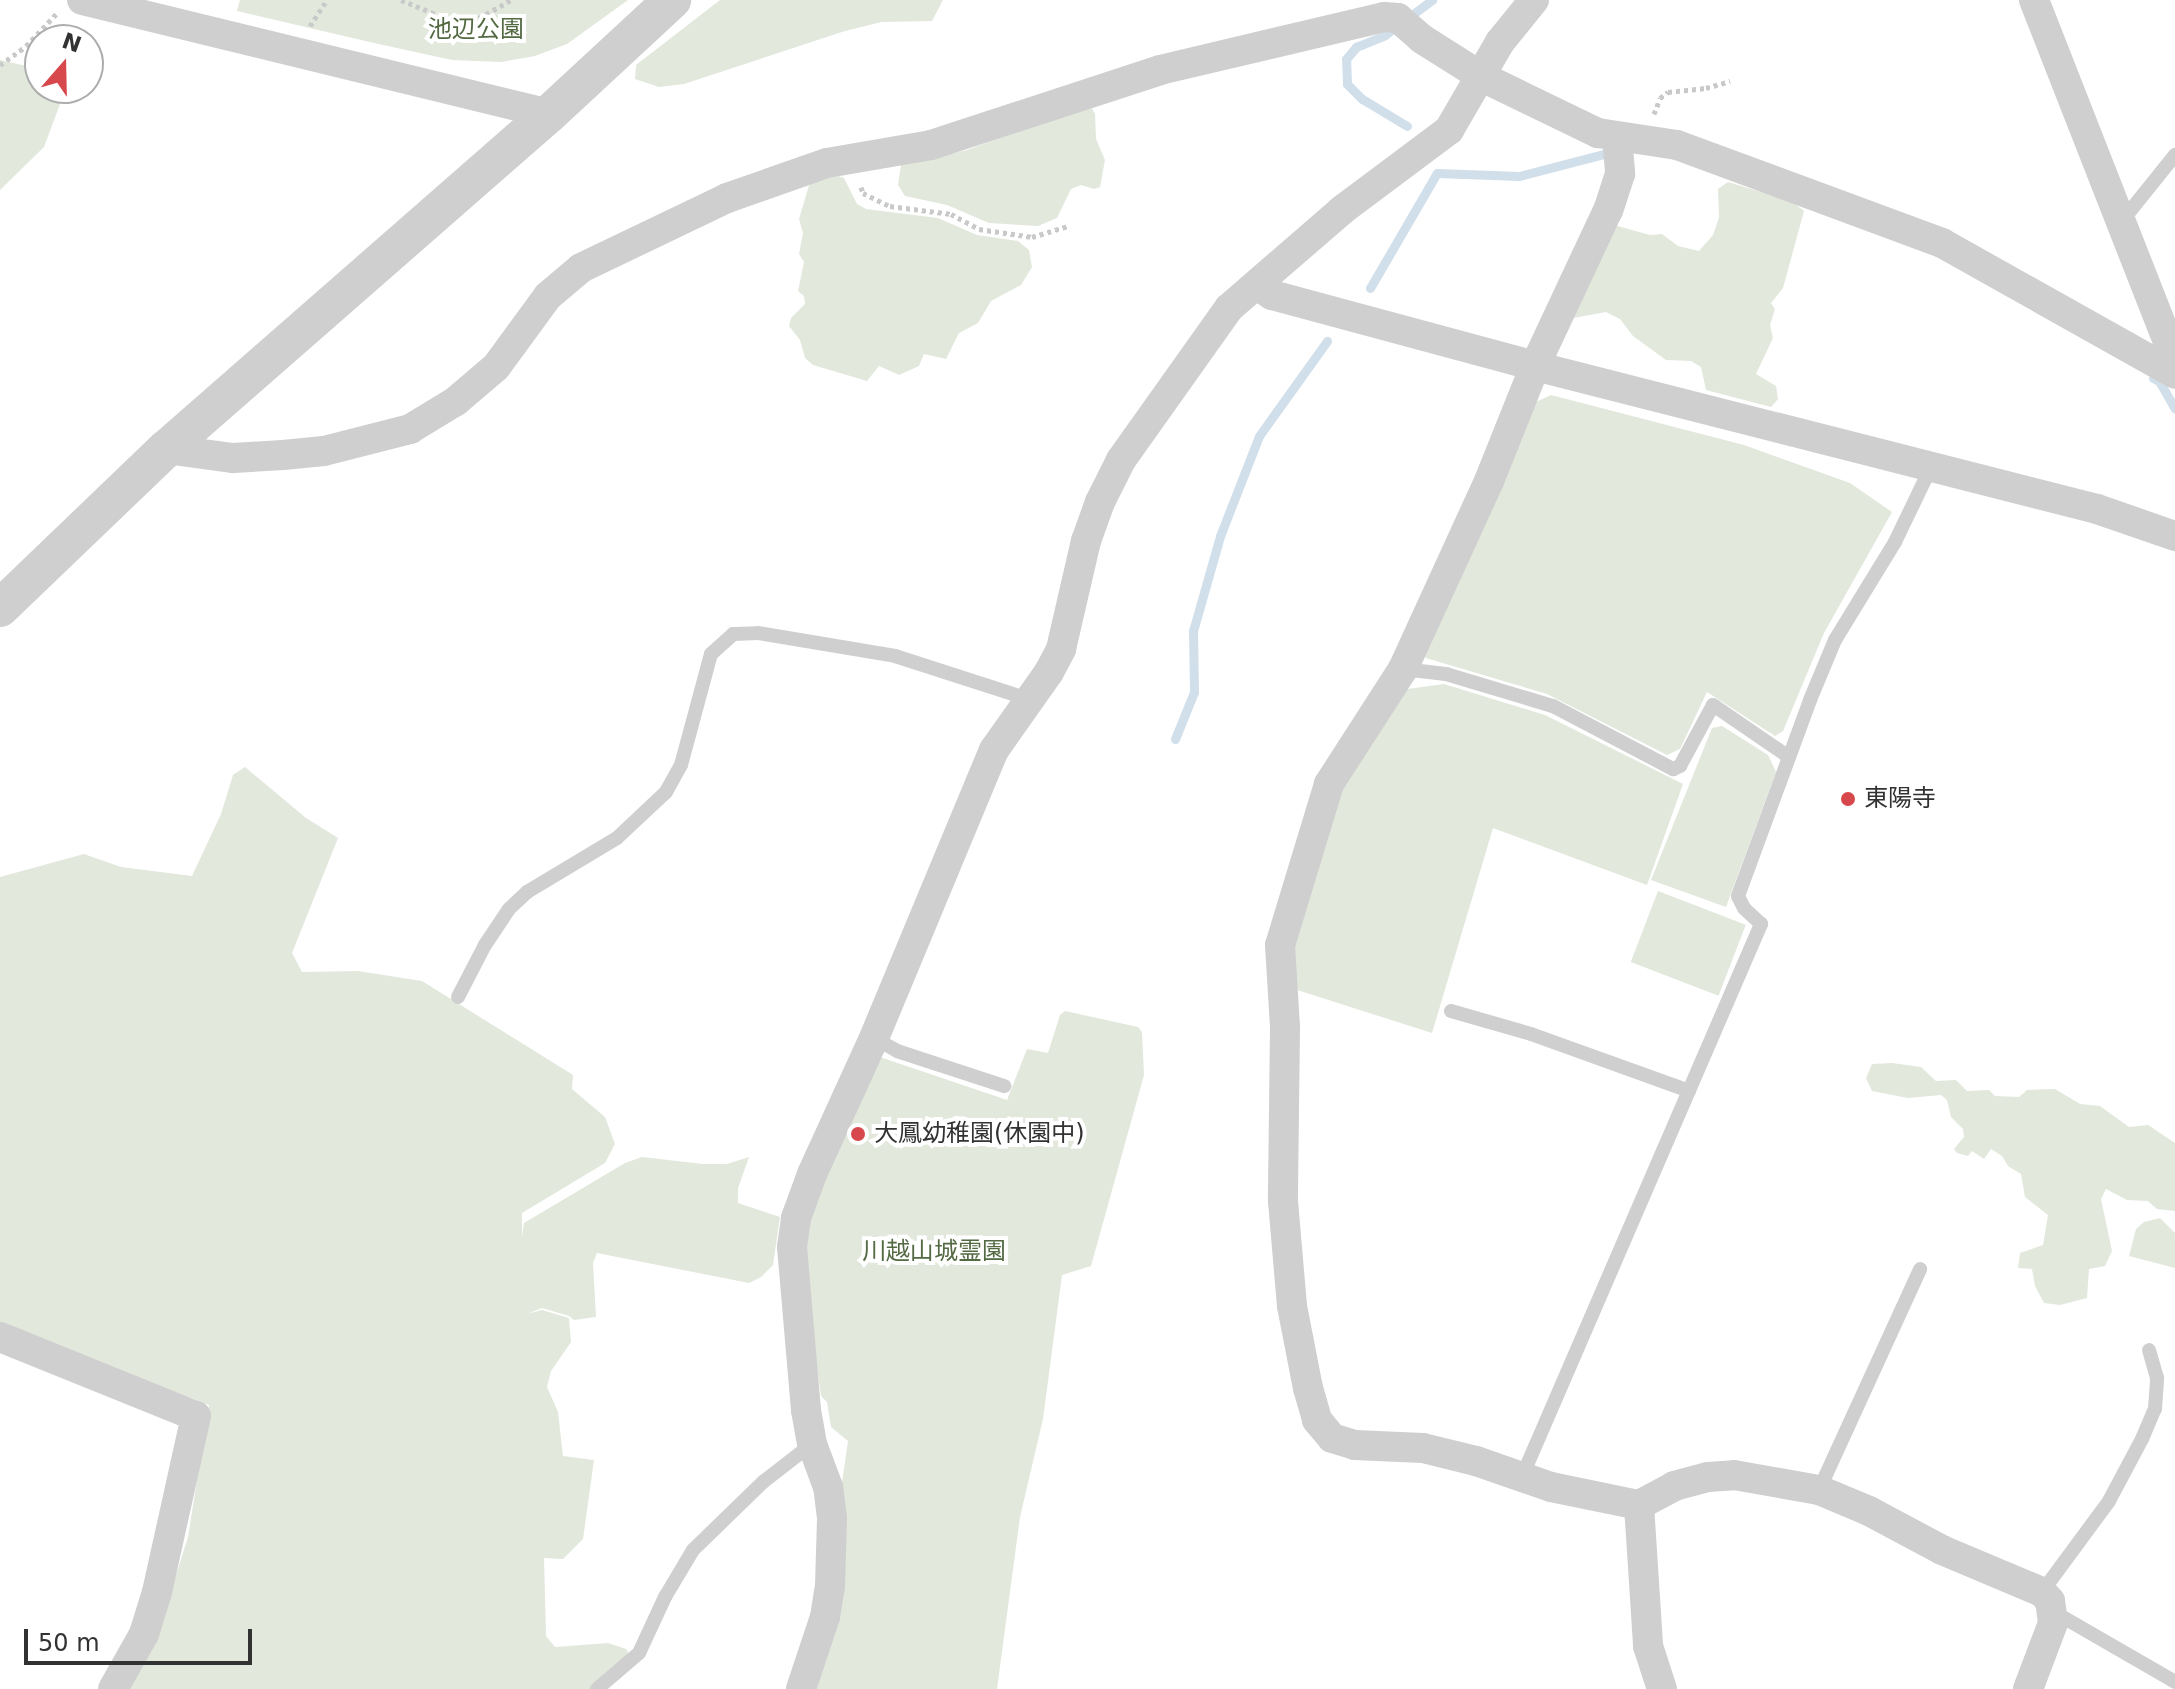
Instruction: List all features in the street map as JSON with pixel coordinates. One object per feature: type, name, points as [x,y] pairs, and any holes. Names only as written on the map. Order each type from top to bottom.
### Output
[{"type":"street","points":[[0,608],[166,449],[549,114],[672,0]]},
{"type":"street","points":[[801,1689],[825,1617],[831,1560],[828,1487],[812,1444],[806,1410],[792,1247],[796,1218],[842,1103],[874,1038],[994,750],[1049,672],[1061,649],[1086,541],[1100,502],[1121,460],[1229,308],[1342,210],[1434,145],[1449,130],[1500,42],[1534,0]]},
{"type":"street","points":[[2034,0],[2175,359]]},
{"type":"street","points":[[71,5],[549,114]]},
{"type":"street","points":[[166,449],[233,458],[283,455],[324,451],[410,429],[456,401],[496,367],[548,296],[581,268],[727,198],[786,175],[931,145],[1210,56],[1384,17],[1400,21],[1482,77],[1598,133],[1647,138],[1677,145],[1942,243],[2175,374]]},
{"type":"street","points":[[1617,137],[1620,174],[1608,210],[1535,366],[1489,481],[1403,669],[1329,784],[1280,945],[1285,1027],[1283,1201],[1292,1306],[1317,1420],[1332,1438],[1355,1445],[1423,1448],[1476,1461],[1521,1479],[1639,1505],[1674,1486],[1708,1477],[1734,1475],[1819,1490],[1869,1511],[2048,1602],[2028,1689]]},
{"type":"street","points":[[1257,285],[1272,295],[1535,366],[2097,509],[2175,536]]},
{"type":"street","points":[[0,1337],[190,1410],[196,1416],[157,1592],[144,1634],[113,1689]]},
{"type":"street","points":[[1639,1505],[1648,1646],[1662,1689]]},
{"type":"lane","points":[[2122,221],[2175,155]]},
{"type":"lane","points":[[1521,1479],[1761,924],[1744,908],[1738,896],[1835,640],[1895,542],[1932,465]]},
{"type":"lane","points":[[458,997],[485,945],[509,909],[527,892],[617,838],[647,814],[666,792],[681,765],[711,654],[733,634],[758,633],[895,656],[1028,699]]},
{"type":"lane","points":[[1403,669],[1446,674],[1541,701],[1673,769],[1680,766],[1713,705],[1789,757]]},
{"type":"lane","points":[[1451,1011],[1531,1034],[1689,1091]]},
{"type":"lane","points":[[874,1038],[897,1051],[1004,1086]]},
{"type":"lane","points":[[1819,1490],[1920,1269]]},
{"type":"lane","points":[[2149,1350],[2157,1378],[2155,1409],[2109,1501],[2048,1602],[2175,1682]]},
{"type":"lane","points":[[597,1689],[639,1653],[665,1597],[693,1550],[763,1482],[812,1444]]},
{"type":"path","points":[[401,0],[465,26],[511,0]]},
{"type":"path","points":[[0,65],[71,5]]},
{"type":"path","points":[[1647,138],[1660,98],[1668,92],[1706,88],[1730,81]]},
{"type":"path","points":[[850,160],[863,193],[890,206],[938,211],[979,229],[1032,237],[1068,226]]},
{"type":"green space","name":"池辺公園","points":[[240,0],[628,0],[567,44],[535,56],[501,62],[452,60],[237,11]]},
{"type":"green space","points":[[720,0],[943,0],[932,21],[881,22],[845,31],[684,84],[659,87],[635,79],[636,65]]},
{"type":"green space","points":[[0,60],[24,65],[24,104],[60,104],[44,147],[0,190]]},
{"type":"green space","points":[[1090,105],[1095,114],[1096,139],[1105,160],[1100,187],[1094,189],[1081,185],[1071,189],[1057,218],[1038,226],[989,223],[947,205],[905,196],[898,185],[901,165],[967,150]]},
{"type":"green space","points":[[838,176],[844,178],[857,204],[866,209],[938,218],[977,235],[1018,241],[1029,250],[1032,267],[1021,285],[991,301],[978,323],[959,333],[946,359],[924,354],[919,366],[899,375],[879,366],[867,381],[813,365],[805,358],[800,340],[789,326],[791,318],[805,304],[804,296],[798,291],[804,262],[799,254],[803,233],[799,219],[810,182]]},
{"type":"green space","points":[[1728,182],[1791,201],[1804,211],[1783,288],[1771,303],[1775,309],[1770,325],[1773,338],[1756,374],[1776,386],[1778,399],[1771,407],[1706,390],[1701,367],[1691,361],[1666,360],[1633,336],[1620,319],[1606,312],[1568,319],[1614,225],[1650,235],[1662,234],[1678,246],[1699,251],[1713,235],[1719,218],[1718,189]]},
{"type":"green space","points":[[1551,395],[1744,445],[1850,483],[1892,512],[1824,633],[1783,731],[1775,736],[1707,692],[1680,749],[1667,755],[1547,694],[1426,658],[1419,647],[1529,405]]},
{"type":"green space","points":[[1444,684],[1545,715],[1683,784],[1647,885],[1493,828],[1432,1033],[1294,989],[1293,942],[1342,783],[1400,690]]},
{"type":"green space","points":[[1722,726],[1768,755],[1776,772],[1726,907],[1651,880],[1712,728]]},
{"type":"green space","points":[[245,767],[306,818],[338,838],[292,953],[302,972],[358,971],[422,981],[573,1075],[572,1089],[605,1117],[615,1144],[605,1163],[522,1213],[522,1237],[524,1223],[625,1163],[642,1157],[727,1164],[749,1157],[738,1188],[738,1203],[780,1217],[773,1265],[749,1283],[597,1253],[593,1263],[596,1317],[574,1320],[569,1316],[542,1308],[527,1314],[542,1310],[569,1318],[571,1342],[551,1371],[547,1387],[558,1412],[563,1456],[594,1460],[583,1539],[563,1559],[544,1558],[546,1636],[555,1647],[608,1643],[626,1649],[631,1657],[595,1689],[130,1689],[158,1632],[188,1537],[209,1405],[0,1325],[0,877],[84,854],[121,867],[192,876],[221,814],[233,775]]},
{"type":"green space","points":[[1658,891],[1746,925],[1719,996],[1631,962]]},
{"type":"green space","name":"川越山城霊園","points":[[1065,1011],[1138,1027],[1142,1032],[1144,1075],[1091,1266],[1062,1275],[1043,1419],[1020,1517],[997,1689],[812,1689],[848,1441],[831,1427],[827,1402],[821,1396],[804,1279],[808,1219],[874,1055],[1007,1100],[1027,1049],[1048,1053],[1060,1015]]},
{"type":"green space","points":[[1872,1064],[1921,1067],[1936,1081],[1956,1080],[1967,1091],[1989,1090],[1995,1096],[2019,1097],[2027,1090],[2055,1089],[2080,1104],[2100,1106],[2129,1127],[2148,1125],[2175,1143],[2175,1211],[2157,1209],[2148,1201],[2127,1200],[2106,1189],[2101,1199],[2112,1251],[2105,1266],[2089,1269],[2087,1298],[2060,1305],[2044,1303],[2035,1286],[2032,1269],[2018,1268],[2020,1253],[2043,1245],[2048,1215],[2025,1197],[2021,1174],[2008,1166],[2002,1156],[1991,1149],[1984,1159],[1972,1151],[1968,1156],[1957,1153],[1954,1149],[1964,1137],[1963,1129],[1951,1117],[1947,1100],[1941,1095],[1908,1098],[1872,1091],[1866,1078]]},
{"type":"green space","points":[[2160,1218],[2175,1233],[2175,1268],[2129,1256],[2136,1229],[2144,1222]]},
{"type":"waterway","points":[[1407,126],[1362,99],[1347,84],[1346,59],[1356,47],[1385,35],[1432,0]]},
{"type":"waterway","points":[[1370,288],[1437,173],[1519,176],[1604,154]]},
{"type":"waterway","points":[[1175,739],[1194,692],[1193,631],[1220,536],[1259,436],[1327,341]]},
{"type":"waterway","points":[[2153,378],[2159,381],[2175,409]]},
{"type":"place","name":"東陽寺","points":[[1848,799]]},
{"type":"place","name":"大鳳幼稚園(休園中)","points":[[858,1134]]}]
